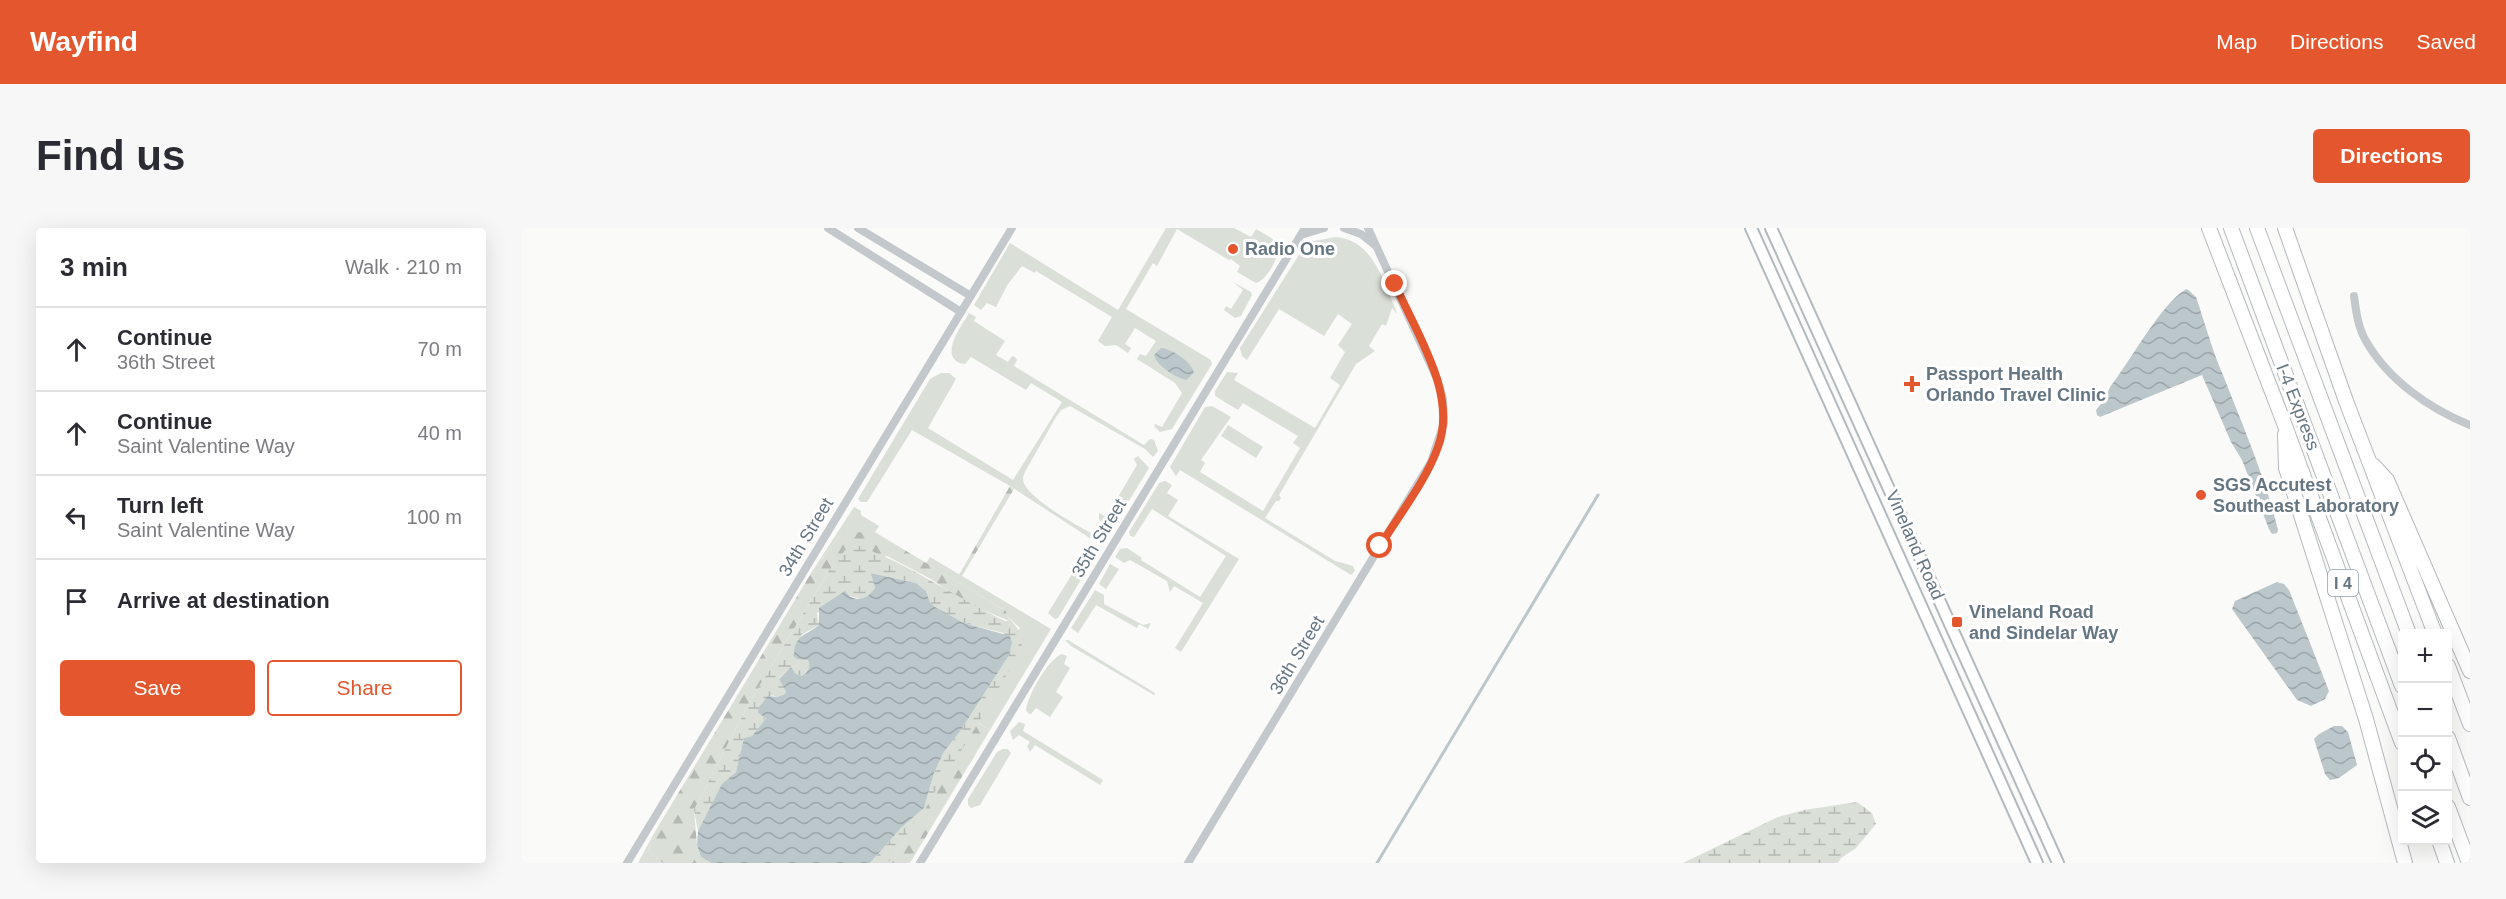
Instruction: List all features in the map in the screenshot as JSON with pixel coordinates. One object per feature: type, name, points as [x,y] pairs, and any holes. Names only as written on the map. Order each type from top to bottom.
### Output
[{"type":"highway","name":"I 4","points":[[2209,228],[2401,737]]},
{"type":"highway","name":"I-4 Express","points":[[2231,228],[2402,683]]},
{"type":"highway","name":"I-4 Express","points":[[2257,228],[2407,629]]},
{"type":"highway","points":[[2285,228],[2368,459],[2433,629]]},
{"type":"highway","points":[[2284,423],[2286,468],[2366,719],[2405,863]]},
{"type":"highway","points":[[2368,459],[2387,480],[2470,671]]},
{"type":"highway","points":[[2452,677],[2470,724]]},
{"type":"highway","points":[[2452,749],[2470,798]]},
{"type":"highway","points":[[2452,818],[2469,863]]},
{"type":"highway","points":[[2441,845],[2447,863]]},
{"type":"street","points":[[828,228],[961,312]]},
{"type":"street","points":[[858,228],[971,296]]},
{"type":"street","name":"34th Street","points":[[627,863],[1012,228]]},
{"type":"street","points":[[1303,231],[1324,228]]},
{"type":"street","points":[[1344,228],[1361,234],[1377,246]]},
{"type":"street","name":"36th Street","points":[[1188,863],[1431,462],[1444,423],[1441,390],[1435,372],[1368,228]]},
{"type":"street","name":"Vineland Road","points":[[1751,228],[2037,863]]},
{"type":"street","name":"Vineland Road","points":[[1771,228],[2058,863]]},
{"type":"street","name":"35th Street","points":[[920,863],[1303,231]]},
{"type":"street","points":[[2354,296],[2358,320],[2365,340],[2383,365],[2429,405],[2470,425]]},
{"type":"street","points":[[1842,431],[1860,423]]},
{"type":"street","points":[[1920,603],[1939,596]]},
{"type":"green space","points":[[1166,228],[1234,228],[1251,237],[1256,229],[1272,239],[1278,248],[1272,266],[1256,283],[1237,272],[1240,266],[1231,259],[1229,260],[1177,229],[1157,266],[1153,263],[1126,309],[1211,360],[1212,364],[1172,429],[1160,432],[1154,426],[1155,424],[1162,427],[1182,393],[1175,383],[1137,359],[1140,354],[1146,356],[1156,341],[1135,328],[1125,344],[1131,348],[1128,353],[1116,345],[1105,346],[1098,341],[1112,317],[1036,271],[1035,273],[1022,266],[1008,284],[996,307],[987,303],[981,310],[974,305],[1010,243],[1118,310]]},
{"type":"green space","points":[[1336,237],[1349,240],[1368,253],[1380,273],[1397,314],[1392,308],[1386,326],[1382,324],[1369,346],[1375,351],[1356,364],[1279,495],[1281,498],[1276,501],[1265,518],[1335,561],[1353,566],[1355,571],[1351,575],[1180,470],[1176,476],[1170,467],[1205,407],[1212,406],[1231,417],[1201,460],[1205,463],[1200,472],[1263,511],[1300,448],[1293,443],[1298,436],[1243,403],[1238,410],[1215,396],[1215,391],[1227,372],[1238,373],[1234,380],[1315,428],[1340,385],[1330,378],[1345,352],[1338,345],[1352,324],[1338,314],[1324,336],[1279,309],[1247,360],[1242,356],[1240,348],[1302,250],[1314,241]]},
{"type":"green space","points":[[1233,282],[1251,292],[1252,295],[1241,316],[1235,318],[1224,310],[1226,306],[1231,309],[1243,290]]},
{"type":"green space","points":[[969,313],[976,317],[974,321],[1005,341],[996,355],[1008,362],[1012,356],[1015,357],[1017,360],[1014,366],[1144,445],[1150,439],[1154,440],[1158,451],[1153,457],[1145,449],[1070,406],[1061,410],[1056,417],[1025,472],[1023,479],[1033,495],[1056,513],[1101,538],[1104,542],[1102,546],[1010,486],[912,430],[867,502],[861,502],[858,499],[930,379],[941,373],[949,373],[956,379],[928,428],[1013,480],[1062,402],[1031,383],[1026,390],[971,357],[965,364],[957,361],[952,356],[953,342]]},
{"type":"green space","points":[[1228,425],[1263,447],[1256,458],[1221,436]]},
{"type":"green space","points":[[1138,456],[1149,468],[1111,530],[1107,531],[1099,519],[1099,513],[1106,517],[1137,465],[1134,459]]},
{"type":"green space","points":[[1165,481],[1172,485],[1167,493],[1178,500],[1168,516],[1239,559],[1181,652],[1175,648],[1203,603],[1174,586],[1170,592],[1167,581],[1130,560],[1124,563],[1115,557],[1120,549],[1127,548],[1142,558],[1141,560],[1200,597],[1226,556],[1152,509],[1134,537],[1130,536],[1129,532],[1159,483]]},
{"type":"green space","points":[[1010,486],[1014,489],[962,576],[959,575]]},
{"type":"green space","points":[[854,507],[861,511],[861,515],[879,526],[875,532],[878,534],[841,534],[813,570]]},
{"type":"green space","points":[[857,532],[878,534],[1006,611],[1009,621],[967,603],[929,578],[887,556],[830,569],[747,707],[694,810],[697,845],[701,857],[711,863],[663,863],[650,852],[649,844],[653,835],[813,570],[841,534]]},
{"type":"green space","points":[[859,546],[897,562],[1005,621],[1009,621],[1008,617],[1025,637],[1008,673],[952,766],[888,863],[870,863],[901,828],[924,808],[934,773],[944,752],[961,730],[1009,655],[1012,643],[1003,633],[964,623],[935,607],[930,602],[926,591],[916,583],[872,573],[875,588],[870,596],[862,600],[848,595],[817,613],[819,625],[801,635],[803,658],[811,662],[809,668],[801,676],[796,674],[791,667],[779,678],[787,691],[777,697],[772,695],[758,713],[766,717],[765,719],[752,736],[744,738],[736,772],[722,785],[698,831],[694,810],[747,707],[830,569],[845,550]]},
{"type":"green space","points":[[1087,550],[1094,552],[1094,558],[1058,618],[1055,619],[1048,613]]},
{"type":"green space","points":[[930,557],[1051,629],[990,730],[979,723],[892,863],[888,863],[978,723],[1020,628],[1008,617],[1006,611],[926,563]]},
{"type":"green space","points":[[1110,564],[1119,569],[1106,589],[1099,584]]},
{"type":"green space","points":[[1095,590],[1104,595],[1104,604],[1143,625],[1151,623],[1148,629],[1139,624],[1137,628],[1096,605],[1078,633],[1071,628]]},
{"type":"green space","points":[[1065,640],[1155,693],[1154,695],[1071,646]]},
{"type":"green space","points":[[1062,654],[1067,656],[1064,664],[1070,668],[1056,692],[1063,697],[1050,717],[1036,708],[1029,714],[1026,710],[1035,687],[1045,670]]},
{"type":"green space","points":[[1019,722],[1025,724],[1023,731],[1103,780],[1100,785],[1035,745],[1030,752],[1027,746],[1030,742],[1019,735],[1013,740],[1010,731]]},
{"type":"green space","points":[[978,723],[990,730],[910,863],[892,863]]},
{"type":"green space","points":[[1008,749],[1011,753],[980,805],[971,808],[968,805],[968,799],[997,752]]},
{"type":"green space","points":[[1857,802],[1872,813],[1876,824],[1856,848],[1841,858],[1838,863],[1683,863],[1778,817],[1804,810]]},
{"type":"green space","points":[[653,835],[649,844],[650,852],[663,863],[638,863]]},
{"type":"water","points":[[2187,289],[2196,297],[2215,356],[2267,491],[2277,533],[2272,534],[2269,529],[2242,460],[2231,442],[2202,375],[2100,417],[2097,415],[2096,410],[2105,399],[2110,387],[2157,319],[2178,295]]},
{"type":"water","points":[[1161,348],[1180,356],[1189,364],[1194,373],[1186,380],[1167,370],[1154,355]]},
{"type":"water","points":[[871,573],[916,583],[926,591],[930,602],[935,607],[964,623],[1010,636],[1012,643],[1009,655],[961,730],[944,752],[934,773],[924,808],[901,828],[870,863],[711,863],[701,857],[697,845],[698,831],[722,784],[736,772],[744,738],[752,736],[766,718],[758,713],[759,707],[768,696],[777,697],[785,694],[786,691],[779,679],[791,667],[796,674],[801,676],[806,673],[810,666],[808,660],[797,659],[794,656],[796,643],[798,639],[819,625],[819,608],[845,591],[853,598],[865,598],[875,588]]},
{"type":"water","points":[[2277,582],[2284,584],[2289,590],[2329,691],[2325,699],[2311,706],[2297,700],[2232,609],[2235,601]]},
{"type":"water","points":[[2334,726],[2342,726],[2348,732],[2357,765],[2339,778],[2330,780],[2325,774],[2314,739]]},
{"type":"waterway","points":[[1377,863],[1598,495]]},
{"type":"place","name":"Radio One","points":[[1233,249]]},
{"type":"place","name":"Passport Health Orlando Travel Clinic","points":[[1912,384]]},
{"type":"place","name":"SGS Accutest Southeast Laboratory","points":[[2201,495]]},
{"type":"place","name":"Vineland Road and Sindelar Way","points":[[1957,622]]},
{"type":"route","points":[[1380,546],[1438,449],[1445,414],[1438,381],[1395,284]]}]
